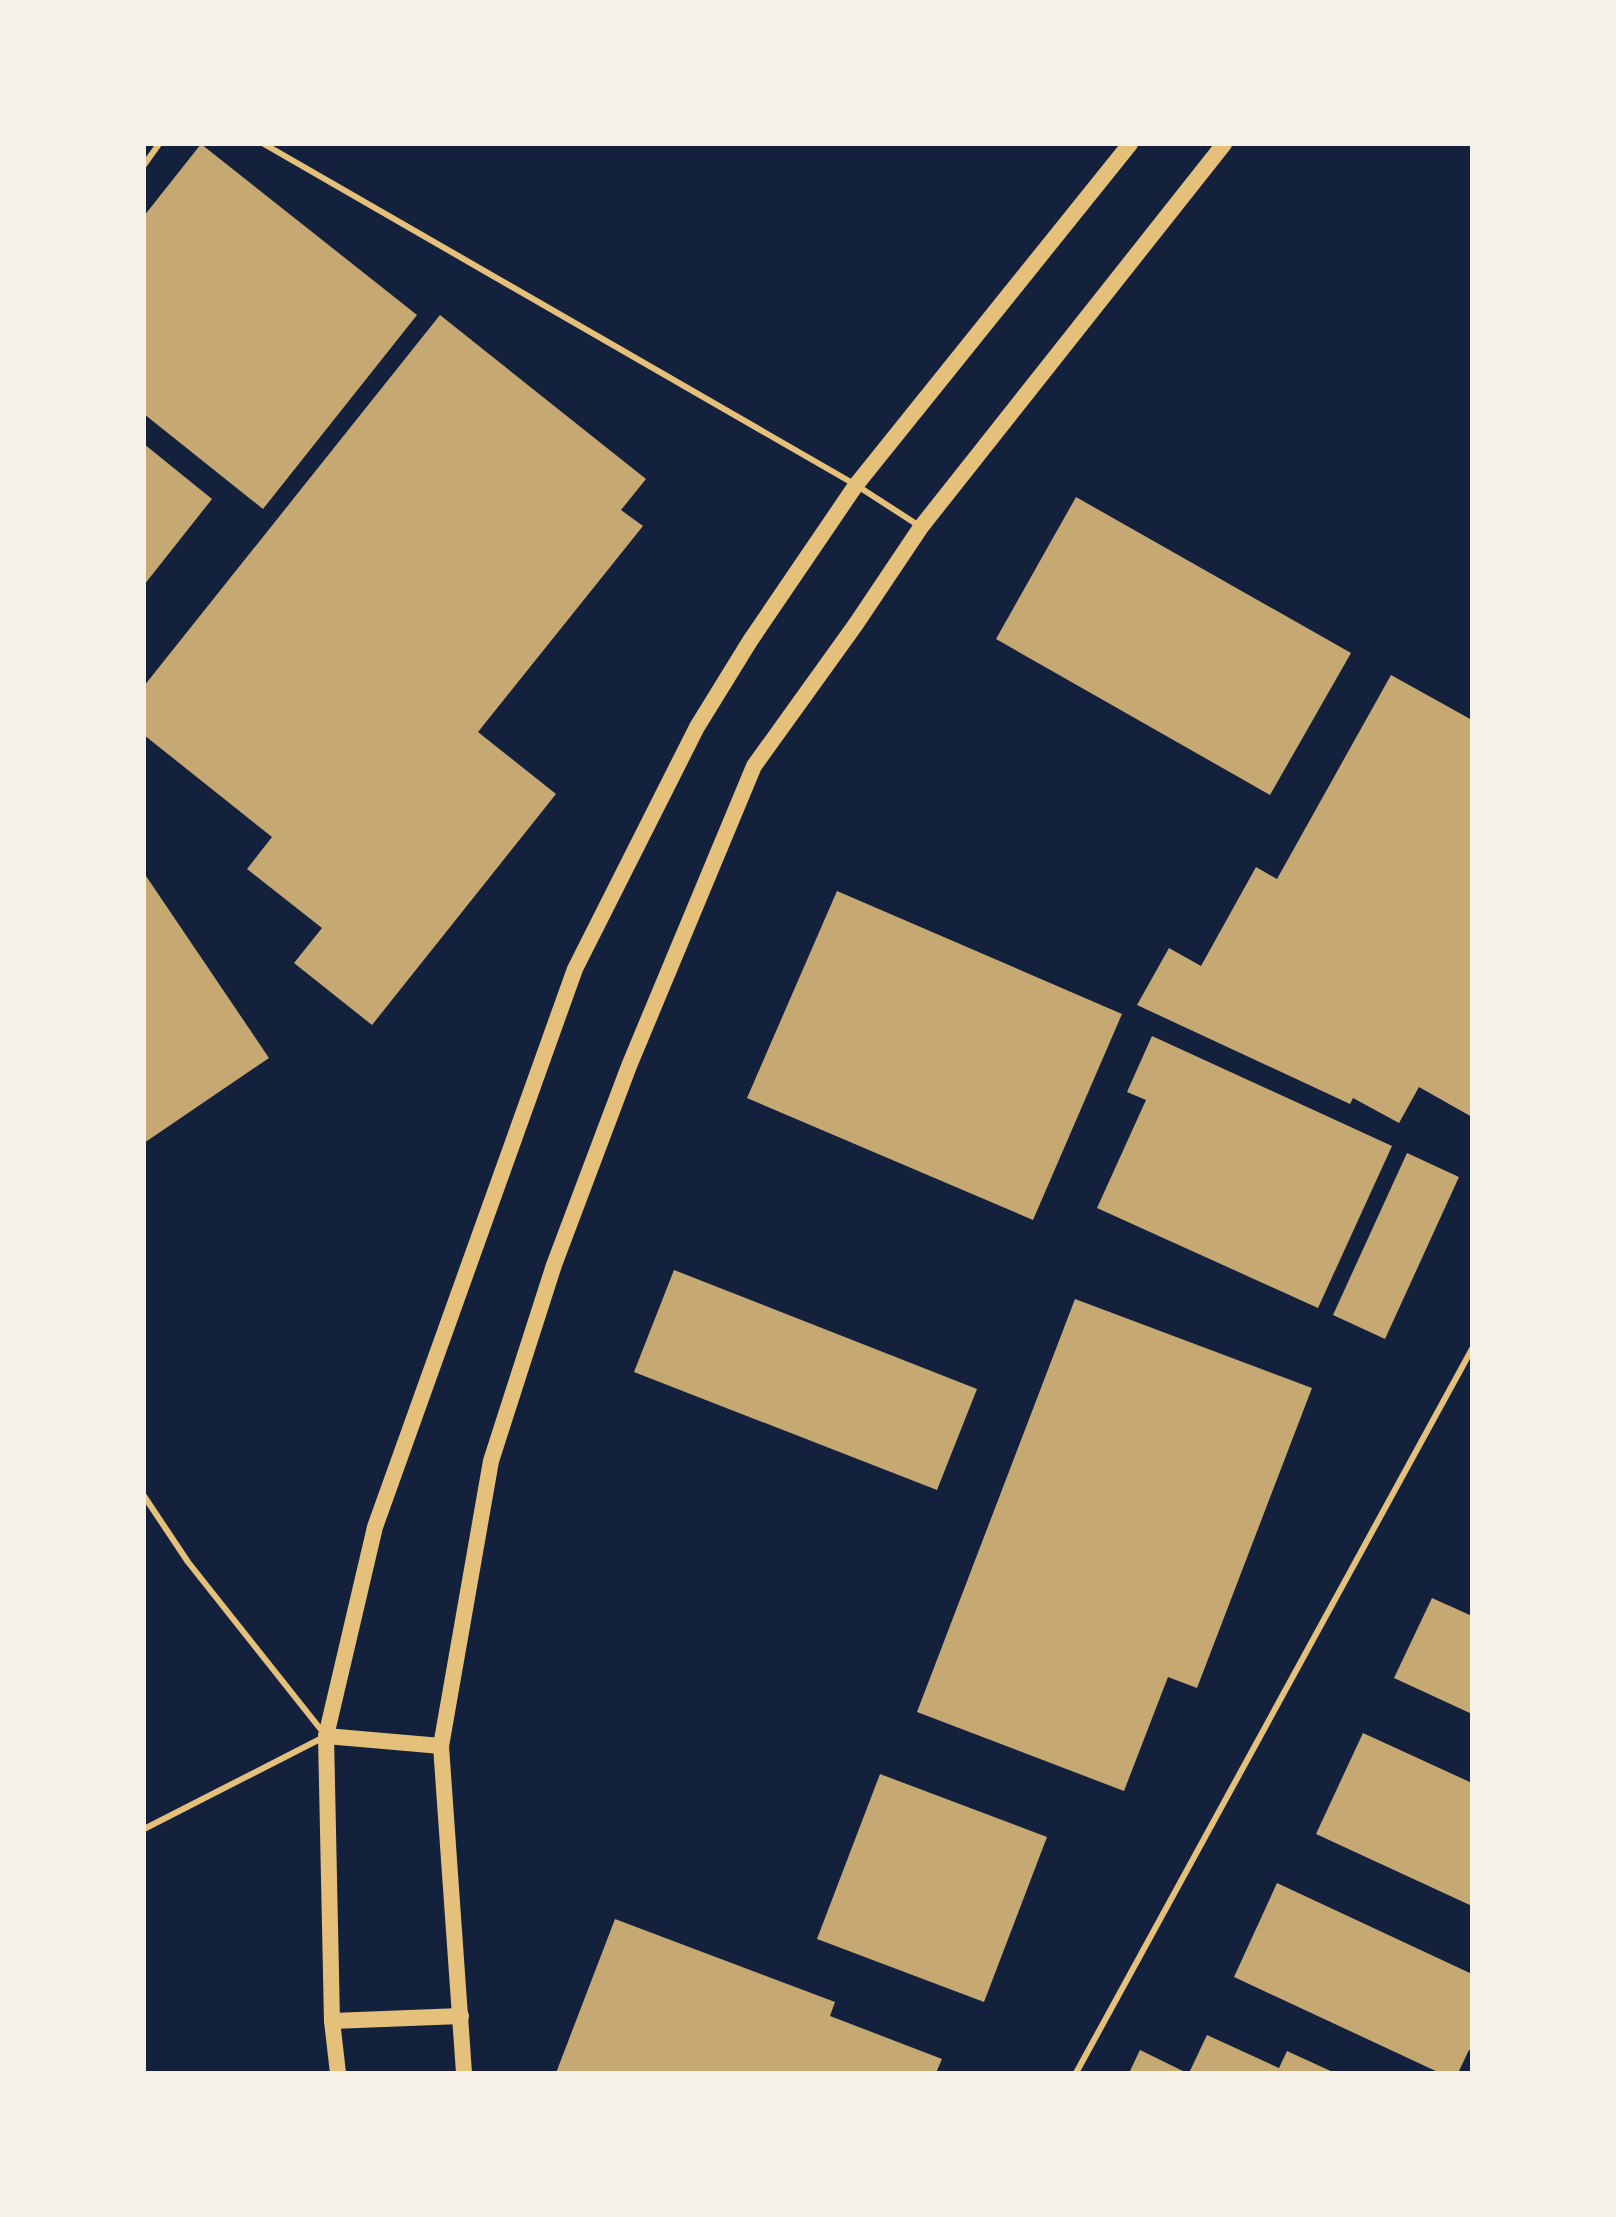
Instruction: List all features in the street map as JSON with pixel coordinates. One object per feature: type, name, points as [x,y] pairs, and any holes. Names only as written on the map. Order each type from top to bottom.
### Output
[{"type":"main road","points":[[338,2073],[332,2021],[326,1736],[375,1527],[575,969],[697,727],[750,641],[856,485],[1130,144]]},
{"type":"main road","points":[[464,2073],[441,1746],[491,1461],[554,1265],[629,1066],[754,766],[921,527],[1224,144]]},
{"type":"main road","points":[[326,1736],[441,1746]]},
{"type":"main road","points":[[332,2021],[461,2016]]},
{"type":"lane","points":[[144,165],[159,144]]},
{"type":"lane","points":[[264,144],[856,485],[921,527]]},
{"type":"lane","points":[[1076,2073],[1472,1349]]},
{"type":"lane","points":[[144,1496],[188,1562],[326,1736],[144,1829]]},
{"type":"building","points":[[201,144],[417,315],[263,509],[144,414],[144,216]]},
{"type":"building","points":[[440,315],[646,479],[621,510],[643,526],[478,732],[556,794],[372,1025],[294,963],[322,928],[247,869],[272,837],[144,735],[144,686]]},
{"type":"building","points":[[144,444],[212,499],[144,585]]},
{"type":"building","points":[[1076,497],[1351,653],[1270,795],[996,639]]},
{"type":"building","points":[[1391,675],[1472,720],[1472,1117],[1419,1087],[1399,1123],[1353,1098],[1350,1104],[1137,1005],[1169,948],[1201,966],[1256,867],[1277,879]]},
{"type":"building","points":[[144,873],[269,1058],[144,1143]]},
{"type":"building","points":[[837,891],[1122,1014],[1033,1220],[747,1098]]},
{"type":"building","points":[[1152,1036],[1392,1146],[1318,1308],[1097,1208],[1146,1100],[1127,1092]]},
{"type":"building","points":[[1407,1153],[1459,1177],[1385,1339],[1333,1315]]},
{"type":"building","points":[[674,1270],[977,1389],[937,1490],[634,1372]]},
{"type":"building","points":[[1075,1299],[1312,1388],[1197,1688],[1168,1677],[1124,1791],[917,1712]]},
{"type":"building","points":[[1432,1598],[1472,1616],[1472,1714],[1394,1678]]},
{"type":"building","points":[[1363,1733],[1472,1783],[1472,1906],[1316,1834]]},
{"type":"building","points":[[880,1774],[1047,1837],[984,2002],[817,1939]]},
{"type":"building","points":[[1277,1883],[1472,1974],[1472,2051],[1469,2050],[1458,2073],[1440,2073],[1234,1977]]},
{"type":"building","points":[[615,1919],[835,2002],[830,2016],[942,2059],[936,2073],[556,2073]]},
{"type":"building","points":[[1207,2035],[1279,2068],[1287,2051],[1335,2073],[1189,2073]]},
{"type":"building","points":[[1140,2050],[1187,2073],[1129,2073]]}]
